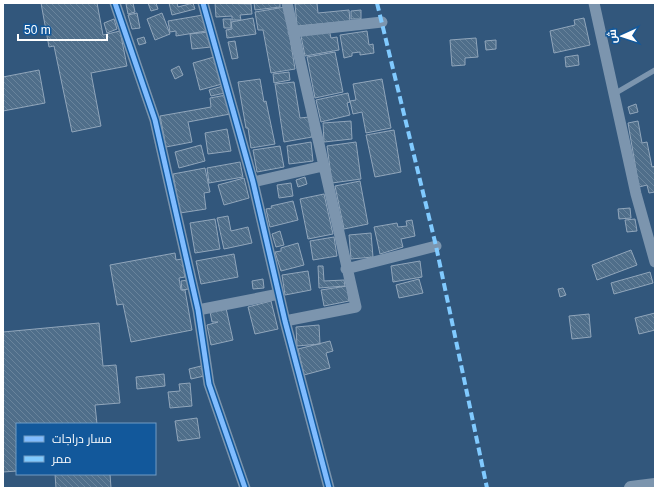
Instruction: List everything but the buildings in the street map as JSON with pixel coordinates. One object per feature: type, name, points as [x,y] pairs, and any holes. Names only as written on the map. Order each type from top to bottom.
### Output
[{"type":"street","points":[[115,3],[155,120],[198,310],[209,384],[245,488]]},
{"type":"street","points":[[203,3],[253,182],[285,321],[329,488]]},
{"type":"street","points":[[285,321],[356,307],[346,269],[287,3]]},
{"type":"street","points":[[594,3],[636,194],[655,262]]},
{"type":"street","points":[[293,32],[382,22]]},
{"type":"street","points":[[253,182],[323,166]]},
{"type":"street","points":[[346,269],[436,246]]},
{"type":"street","points":[[198,310],[279,294]]},
{"type":"street","points":[[631,488],[655,485]]},
{"type":"lane","points":[[614,94],[655,70]]},
{"type":"marked path","points":[[377,3],[436,246],[487,488]]},
{"type":"cycle path","points":[[115,3],[155,120],[198,310],[209,384],[245,488]]},
{"type":"cycle path","points":[[203,3],[253,182],[285,321],[329,488]]}]
